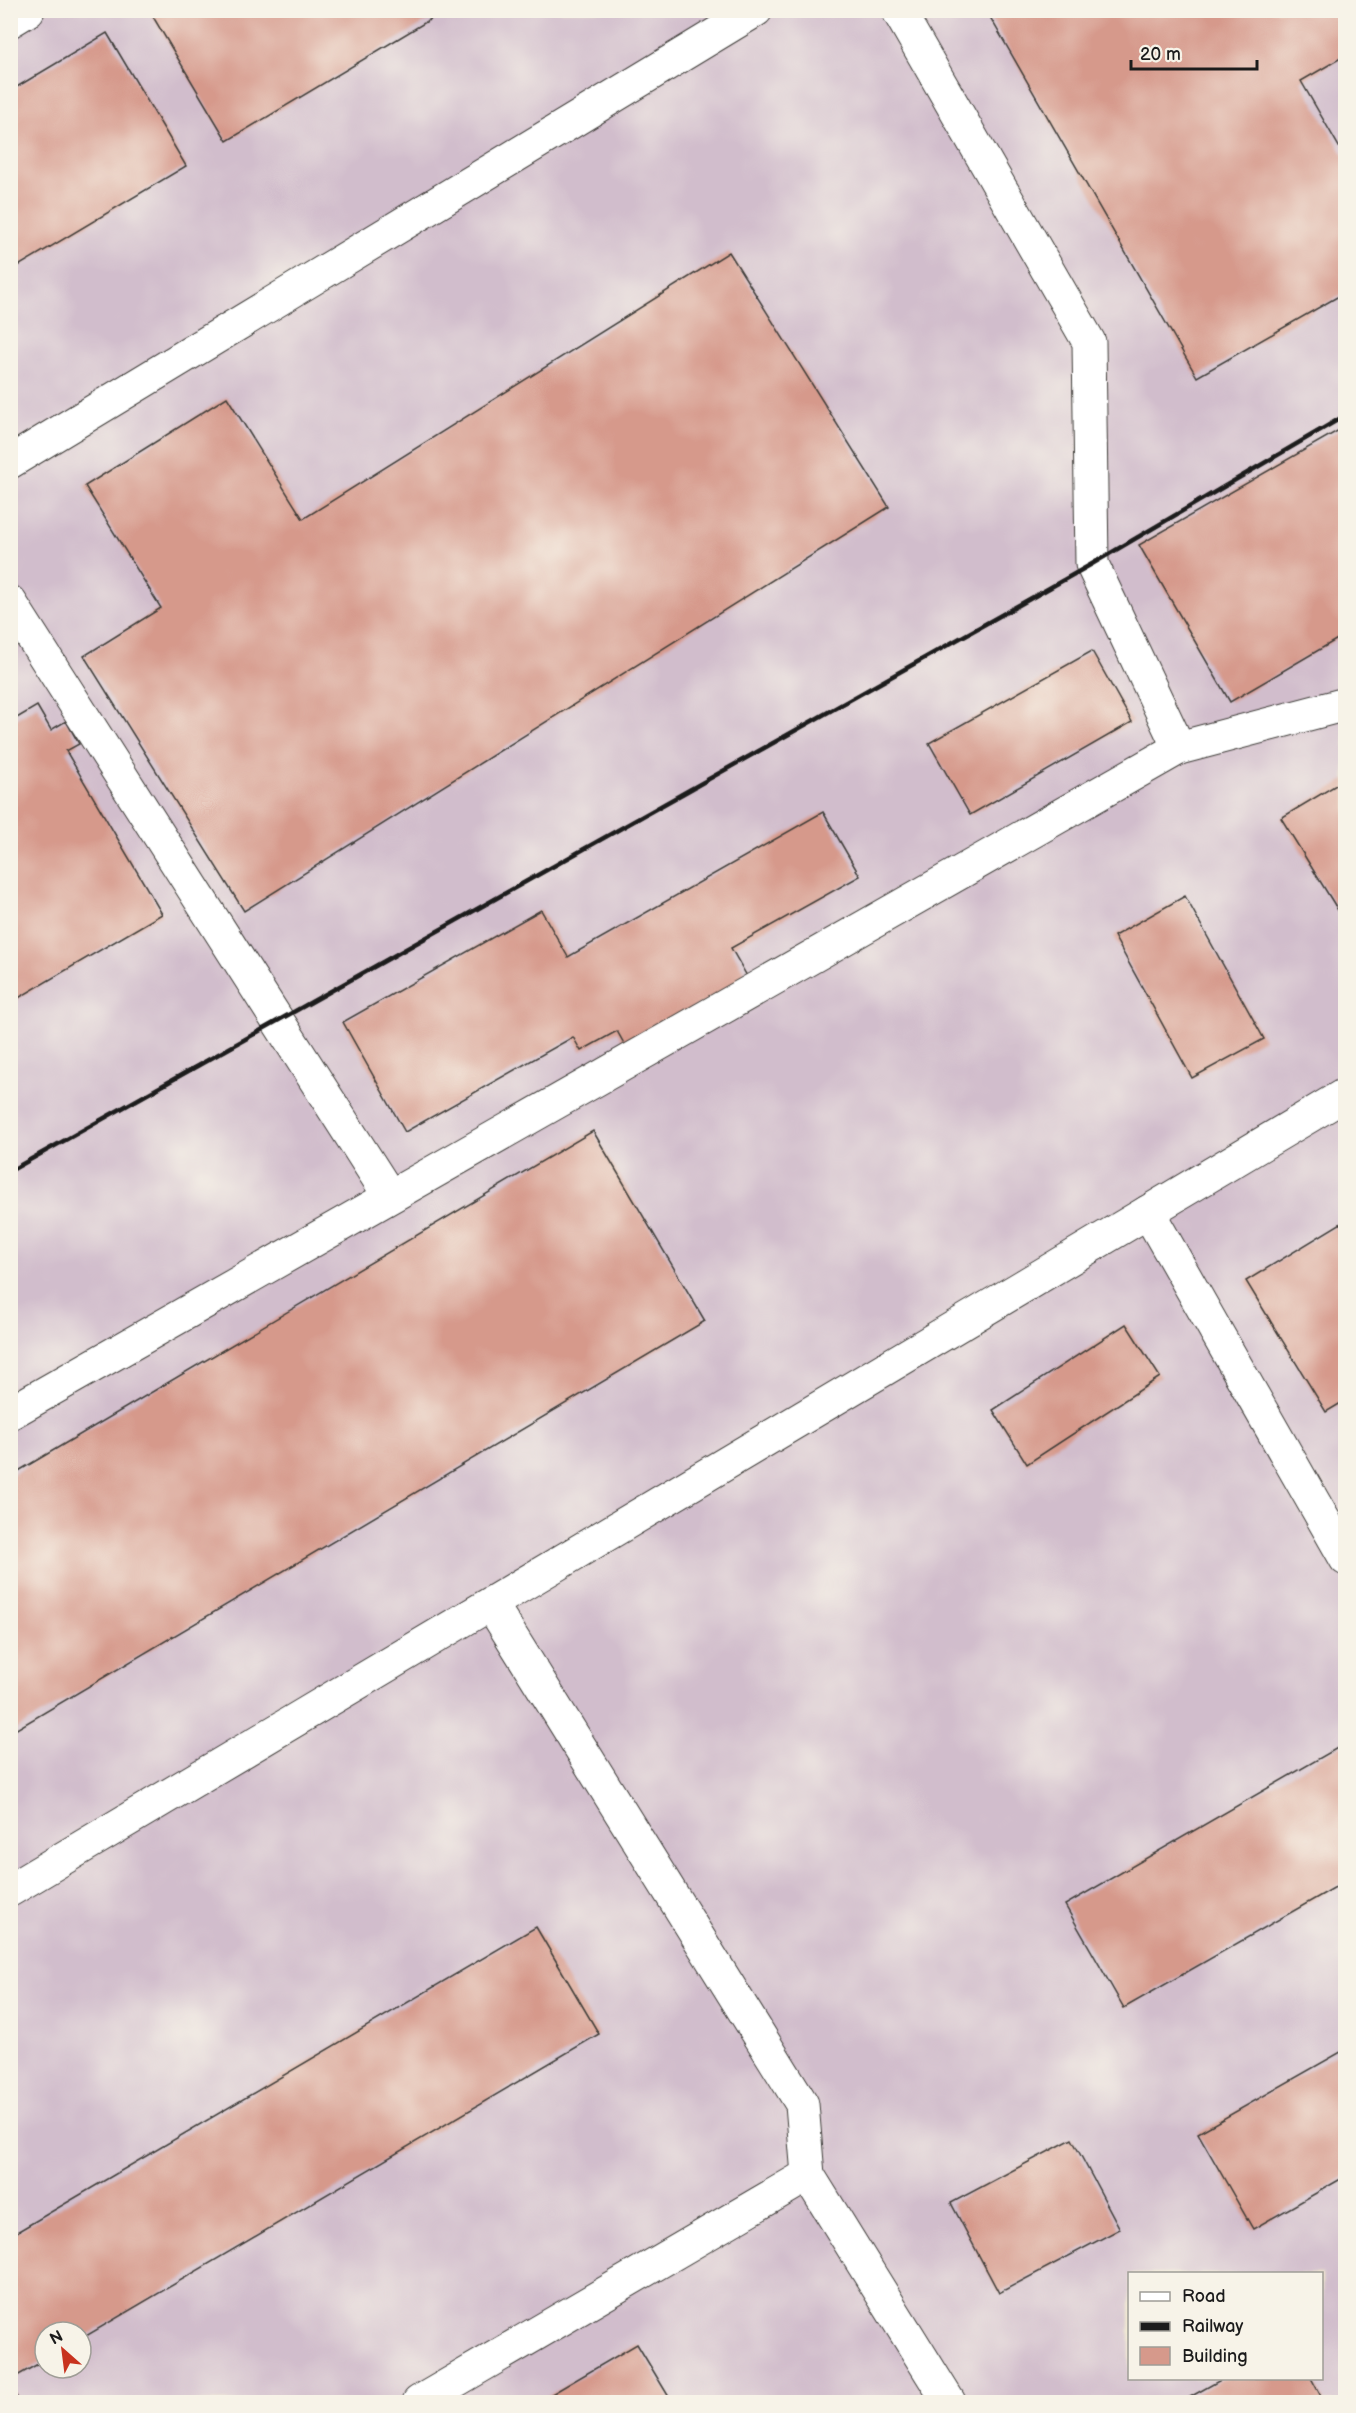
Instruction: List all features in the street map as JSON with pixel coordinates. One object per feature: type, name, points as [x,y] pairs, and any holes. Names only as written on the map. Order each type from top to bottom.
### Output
[{"type":"lane","points":[[10,21],[28,10]]},
{"type":"lane","points":[[10,462],[756,10]]},
{"type":"lane","points":[[898,10],[1089,342],[1092,564],[1179,748]]},
{"type":"lane","points":[[10,602],[389,1195]]},
{"type":"lane","points":[[10,1413],[389,1195],[1179,748],[1346,704]]},
{"type":"lane","points":[[10,1890],[1346,1094]]},
{"type":"lane","points":[[1148,1212],[1346,1559]]},
{"type":"lane","points":[[490,1604],[802,2104],[808,2175],[949,2403]]},
{"type":"lane","points":[[419,2403],[808,2175]]},
{"type":"shaded area","points":[[11,11],[1345,11],[1345,2402],[11,2402]]},
{"type":"building","points":[[149,10],[446,10],[227,141]]},
{"type":"building","points":[[986,10],[1346,10],[1346,55],[1301,81],[1346,159],[1346,292],[1197,377]]},
{"type":"building","points":[[107,33],[186,166],[10,271],[10,91]]},
{"type":"building","points":[[729,252],[889,507],[244,911],[84,656],[161,608],[85,486],[227,397],[303,519]]},
{"type":"building","points":[[1346,426],[1346,634],[1230,702],[1139,545]]},
{"type":"building","points":[[1092,651],[1132,722],[970,815],[929,743]]},
{"type":"building","points":[[37,706],[51,730],[66,721],[79,744],[66,751],[162,914],[10,1003],[10,722]]},
{"type":"building","points":[[1346,779],[1346,923],[1281,818]]},
{"type":"building","points":[[823,812],[860,876],[731,948],[748,978],[626,1047],[617,1031],[581,1051],[573,1037],[405,1132],[343,1022],[541,910],[568,957]]},
{"type":"building","points":[[1185,896],[1264,1039],[1192,1078],[1114,936]]},
{"type":"building","points":[[593,1131],[705,1321],[10,1733],[10,1476]]},
{"type":"building","points":[[1346,1220],[1346,1400],[1326,1412],[1246,1281]]},
{"type":"building","points":[[1126,1324],[1160,1377],[1027,1464],[993,1410]]},
{"type":"building","points":[[1346,1743],[1346,1881],[1124,2008],[1065,1905]]},
{"type":"building","points":[[536,1927],[599,2034],[93,2332],[93,2320],[33,2320],[33,2367],[10,2380],[10,2236]]},
{"type":"building","points":[[1346,2049],[1346,2176],[1253,2229],[1198,2133]]},
{"type":"building","points":[[1072,2139],[1120,2229],[999,2293],[951,2203]]},
{"type":"building","points":[[637,2344],[672,2402],[538,2402]]},
{"type":"building","points":[[1220,2380],[1312,2380],[1324,2402],[1181,2402]]},
{"type":"building","points":[[10,2387],[20,2402],[10,2402]]},
{"type":"railway","points":[[10,1171],[1092,564],[1346,415]]}]
